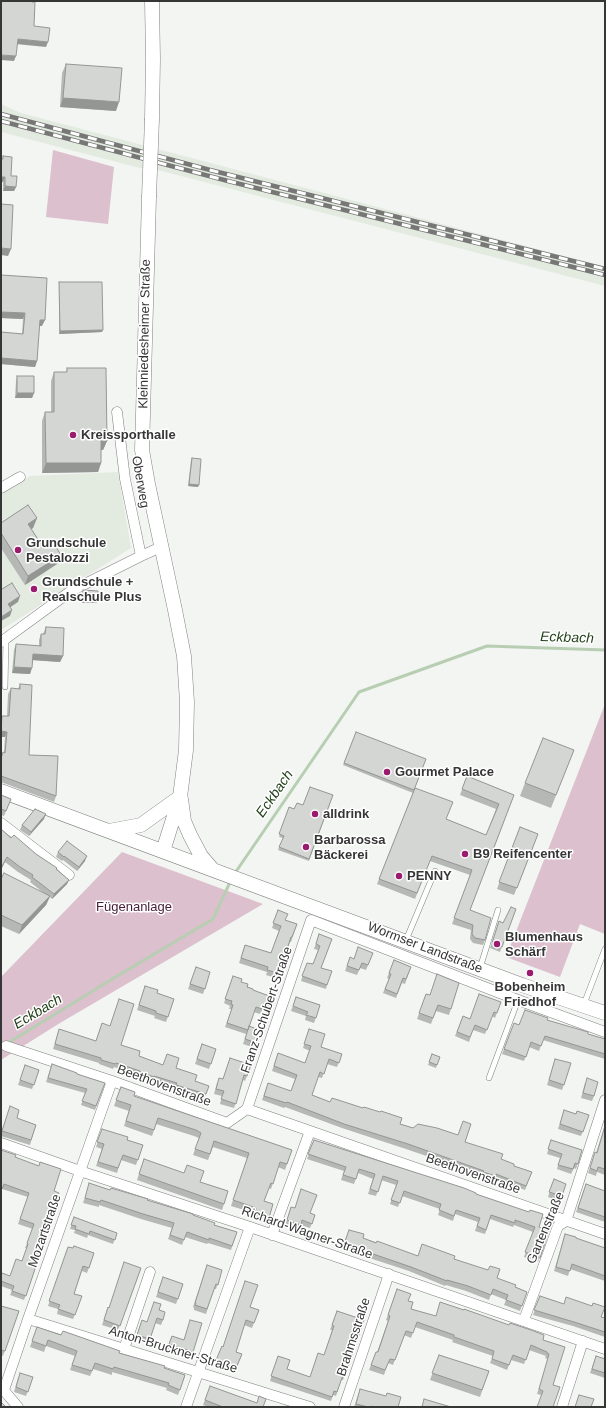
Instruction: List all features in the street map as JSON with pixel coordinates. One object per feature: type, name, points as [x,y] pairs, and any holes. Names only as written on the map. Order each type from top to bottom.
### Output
[{"type":"main road","name":"Kleinniedesheimer Straße","points":[[152,1],[152,119],[142,450],[161,547],[176,610],[184,656],[187,702],[186,750],[180,797],[162,851]]},
{"type":"main road","name":"Wormser Landstraße","points":[[1,791],[220,873],[605,1013]]},
{"type":"main road","points":[[108,831],[141,825],[180,797],[184,821],[201,856],[220,873]]},
{"type":"street","name":"Oberweg","points":[[117,412],[125,479],[141,556]]},
{"type":"street","points":[[1,488],[20,477]]},
{"type":"street","points":[[4,640],[71,591],[161,547]]},
{"type":"street","points":[[1,823],[68,875]]},
{"type":"street","name":"Wormser Landstraße","points":[[311,920],[605,1032]]},
{"type":"street","name":"Franz-Schubert-Straße","points":[[247,1109],[311,920]]},
{"type":"street","name":"Beethovenstraße","points":[[6,1046],[112,1081],[227,1123],[247,1109],[605,1234]]},
{"type":"street","name":"Mozartstraße","points":[[2,1389],[112,1081]]},
{"type":"street","name":"Gartenstraße","points":[[524,1320],[558,1226],[566,1221],[605,1100]]},
{"type":"street","points":[[272,1235],[310,1131]]},
{"type":"street","name":"Richard-Wagner-Straße","points":[[1,1143],[524,1320],[605,1349]]},
{"type":"street","points":[[186,1407],[250,1227]]},
{"type":"street","points":[[124,1349],[150,1272]]},
{"type":"street","name":"Brahmsstraße","points":[[344,1407],[388,1274]]},
{"type":"street","name":"Anton-Bruckner-Straße","points":[[28,1319],[310,1407]]},
{"type":"street","points":[[562,1407],[583,1341]]},
{"type":"street","points":[[2,1389],[18,1407]]},
{"type":"lane","points":[[4,640],[5,687]]},
{"type":"lane","points":[[406,941],[435,871]]},
{"type":"lane","points":[[480,968],[498,910]]},
{"type":"lane","points":[[583,1006],[605,949]]},
{"type":"lane","points":[[489,1078],[518,1000]]},
{"type":"shaded area","points":[[1,104],[21,113],[605,267],[605,286],[158,170],[140,168],[1,132]]},
{"type":"shaded area","name":"Grundschule + Realschule Plus","points":[[118,472],[131,548],[1,630],[1,494],[30,476]]},
{"type":"green space","points":[[53,150],[114,167],[108,224],[46,217]]},
{"type":"green space","points":[[605,704],[605,934],[580,924],[560,977],[506,957]]},
{"type":"green space","name":"Fügenanlage","points":[[122,852],[263,904],[60,1023],[1,1060],[1,977]]},
{"type":"building","points":[[1,1],[35,2],[34,26],[50,28],[48,42],[18,39],[16,56],[1,55]]},
{"type":"building","points":[[66,64],[122,68],[119,102],[63,98]]},
{"type":"building","points":[[3,156],[12,157],[11,176],[17,176],[16,187],[5,186],[5,177],[1,177],[1,159],[3,159]]},
{"type":"building","points":[[1,204],[13,205],[11,249],[1,248]]},
{"type":"building","points":[[1,275],[47,278],[45,320],[40,320],[37,361],[1,358],[1,332],[23,334],[25,313],[1,312]]},
{"type":"building","points":[[59,282],[102,282],[103,330],[60,331]]},
{"type":"building","name":"Kreissporthalle","points":[[67,368],[106,368],[107,441],[101,441],[101,463],[46,463],[45,412],[54,412],[54,372],[67,372]]},
{"type":"building","points":[[17,376],[34,376],[34,393],[17,393]]},
{"type":"building","points":[[192,458],[201,459],[199,485],[189,484]]},
{"type":"building","name":"Grundschule Pestalozzi","points":[[28,505],[37,518],[28,524],[43,547],[52,541],[61,555],[28,576],[1,533],[1,523]]},
{"type":"building","points":[[12,583],[20,596],[8,604],[12,610],[1,617],[1,588],[2,589]]},
{"type":"building","points":[[83,590],[98,591],[98,601],[83,600]]},
{"type":"building","points":[[46,627],[64,628],[63,656],[33,654],[32,668],[14,667],[16,644],[41,646],[41,634],[45,634]]},
{"type":"building","points":[[20,684],[32,685],[29,755],[58,756],[56,796],[1,776],[1,759],[3,752],[5,753],[7,732],[1,731],[2,716],[9,716],[11,688],[20,689]]},
{"type":"building","points":[[356,732],[426,759],[414,790],[344,763]]},
{"type":"building","points":[[543,738],[574,750],[556,795],[525,783]]},
{"type":"building","points":[[467,776],[514,795],[470,910],[491,918],[485,940],[475,938],[472,934],[473,925],[454,918],[472,870],[432,856],[417,893],[379,879],[415,788],[453,802],[446,819],[486,835],[499,804],[462,789]]},
{"type":"building","points":[[310,787],[333,795],[309,859],[279,847],[284,836],[279,834],[289,807],[294,809],[297,803],[303,805]]},
{"type":"building","points":[[1,795],[11,799],[6,811],[1,809]]},
{"type":"building","points":[[35,809],[46,814],[31,832],[22,825]]},
{"type":"building","points":[[520,827],[538,834],[517,888],[499,882]]},
{"type":"building","points":[[1,829],[11,838],[14,835],[36,854],[57,868],[56,869],[69,880],[54,894],[32,877],[33,875],[7,857],[1,868]]},
{"type":"building","points":[[67,841],[87,856],[79,867],[58,852]]},
{"type":"building","points":[[4,873],[50,896],[22,925],[1,915],[1,879]]},
{"type":"building","points":[[511,907],[516,909],[502,947],[492,943],[499,921],[503,923]]},
{"type":"building","points":[[278,910],[288,914],[285,920],[297,924],[283,961],[285,961],[281,974],[267,970],[268,967],[241,958],[245,945],[271,953],[281,926],[273,923]]},
{"type":"building","points":[[319,934],[332,939],[321,968],[332,971],[327,985],[302,976],[307,963],[313,964],[320,946],[316,944]]},
{"type":"building","points":[[358,947],[373,953],[368,965],[362,963],[359,970],[347,966],[350,957],[354,959]]},
{"type":"building","points":[[394,960],[411,967],[406,979],[403,978],[397,994],[385,989],[391,974],[389,973]]},
{"type":"building","points":[[196,967],[210,972],[205,989],[190,984]]},
{"type":"building","points":[[437,974],[459,983],[451,1009],[438,1005],[433,1018],[419,1013],[426,994],[430,995]]},
{"type":"building","points":[[233,976],[242,979],[241,982],[248,984],[247,987],[272,997],[268,1008],[263,1006],[262,1009],[256,1007],[248,1030],[227,1023],[233,1005],[231,1004],[232,1001],[225,999]]},
{"type":"building","points":[[145,986],[158,990],[157,993],[174,999],[168,1017],[139,1005]]},
{"type":"building","points":[[479,994],[501,1002],[497,1013],[494,1012],[487,1030],[475,1025],[470,1037],[457,1032],[463,1016],[470,1019]]},
{"type":"building","points":[[296,997],[320,1005],[316,1018],[306,1015],[308,1012],[293,1006]]},
{"type":"building","points":[[119,999],[134,1004],[121,1045],[140,1051],[139,1056],[163,1065],[167,1054],[179,1058],[176,1068],[197,1075],[195,1081],[209,1086],[206,1094],[176,1085],[177,1083],[154,1077],[116,1063],[101,1060],[101,1058],[55,1044],[59,1029],[96,1041],[102,1023],[110,1026]]},
{"type":"building","points":[[525,1010],[548,1018],[547,1020],[588,1032],[588,1034],[605,1039],[605,1054],[545,1036],[541,1046],[531,1042],[526,1057],[504,1049],[514,1023],[519,1025]]},
{"type":"building","points":[[249,1026],[262,1031],[257,1043],[245,1039]]},
{"type":"building","points":[[309,1029],[325,1034],[321,1047],[342,1054],[339,1063],[329,1059],[324,1074],[320,1072],[312,1095],[330,1102],[332,1098],[363,1108],[381,1111],[402,1118],[400,1124],[413,1128],[418,1124],[458,1135],[463,1121],[471,1124],[465,1142],[503,1154],[501,1159],[514,1164],[514,1166],[532,1172],[526,1186],[496,1174],[496,1176],[483,1172],[484,1171],[408,1144],[344,1124],[287,1102],[286,1103],[264,1096],[268,1083],[291,1091],[297,1075],[274,1066],[278,1053],[305,1063],[311,1046],[304,1044]]},
{"type":"building","points":[[202,1044],[216,1049],[211,1064],[197,1059]]},
{"type":"building","points":[[432,1054],[440,1057],[437,1065],[429,1062]]},
{"type":"building","points":[[230,1058],[251,1065],[247,1076],[244,1075],[236,1104],[221,1099],[224,1091],[216,1089],[219,1078],[223,1079]]},
{"type":"building","points":[[555,1059],[571,1063],[564,1085],[549,1080]]},
{"type":"building","points":[[52,1064],[105,1083],[96,1106],[82,1101],[87,1089],[48,1078]]},
{"type":"building","points":[[25,1065],[39,1070],[34,1085],[20,1080]]},
{"type":"building","points":[[587,1078],[598,1082],[594,1096],[583,1093]]},
{"type":"building","points":[[121,1087],[135,1092],[134,1096],[292,1150],[287,1164],[280,1162],[273,1184],[271,1183],[264,1201],[273,1204],[269,1218],[255,1214],[256,1208],[233,1200],[249,1153],[214,1141],[210,1154],[195,1149],[201,1133],[158,1118],[154,1130],[126,1121],[131,1105],[116,1100]]},
{"type":"building","points":[[10,1106],[19,1110],[17,1118],[36,1125],[31,1140],[2,1131]]},
{"type":"building","points":[[564,1110],[576,1114],[577,1111],[589,1115],[583,1132],[560,1124]]},
{"type":"building","points":[[605,1126],[605,1169],[598,1167],[597,1171],[590,1168],[595,1152],[597,1153]]},
{"type":"building","points":[[102,1129],[128,1137],[127,1140],[143,1145],[138,1160],[123,1155],[118,1168],[98,1162],[104,1144],[97,1142]]},
{"type":"building","points":[[314,1140],[464,1188],[476,1194],[529,1212],[530,1210],[543,1214],[539,1227],[549,1231],[540,1258],[525,1252],[535,1227],[515,1220],[515,1223],[491,1215],[486,1230],[477,1226],[480,1218],[456,1210],[454,1216],[439,1210],[441,1204],[404,1191],[400,1203],[391,1200],[398,1181],[383,1176],[378,1192],[370,1189],[375,1174],[359,1169],[356,1179],[343,1175],[346,1167],[308,1154]]},
{"type":"building","points":[[551,1140],[582,1150],[578,1164],[575,1163],[573,1169],[558,1165],[562,1154],[548,1149]]},
{"type":"building","points":[[1,1150],[16,1155],[15,1157],[39,1166],[40,1162],[61,1169],[54,1191],[59,1193],[35,1259],[38,1260],[26,1296],[12,1291],[14,1286],[1,1281],[2,1273],[10,1276],[16,1259],[22,1261],[34,1224],[20,1219],[29,1193],[4,1184],[2,1189],[1,1188]]},
{"type":"building","points":[[144,1159],[184,1173],[187,1165],[204,1171],[200,1182],[228,1191],[224,1204],[139,1174]]},
{"type":"building","points":[[554,1179],[566,1184],[562,1196],[549,1192]]},
{"type":"building","points":[[89,1183],[110,1190],[111,1188],[148,1199],[147,1200],[193,1214],[215,1223],[214,1225],[237,1232],[232,1246],[187,1232],[184,1240],[170,1235],[174,1223],[101,1200],[100,1202],[85,1198]]},
{"type":"building","points":[[586,1184],[605,1191],[605,1217],[578,1208]]},
{"type":"building","points":[[301,1189],[317,1195],[310,1213],[315,1215],[312,1224],[302,1220],[301,1225],[287,1220],[291,1207],[295,1208]]},
{"type":"building","points":[[74,1217],[117,1233],[115,1240],[90,1231],[89,1234],[75,1229],[76,1226],[71,1225]]},
{"type":"building","points":[[349,1230],[364,1234],[363,1238],[376,1243],[377,1241],[418,1256],[422,1244],[455,1256],[454,1259],[488,1270],[490,1266],[500,1269],[497,1278],[516,1285],[515,1287],[527,1292],[522,1306],[506,1300],[508,1295],[493,1289],[491,1295],[344,1244]]},
{"type":"building","points":[[565,1234],[605,1248],[605,1276],[572,1264],[570,1271],[556,1267]]},
{"type":"building","points":[[74,1246],[94,1253],[89,1268],[83,1266],[74,1294],[82,1296],[75,1315],[58,1309],[60,1305],[49,1301],[68,1247],[73,1248]]},
{"type":"building","points":[[124,1262],[141,1268],[120,1326],[104,1320]]},
{"type":"building","points":[[207,1265],[222,1270],[218,1285],[216,1284],[207,1309],[195,1305],[195,1303]]},
{"type":"building","points":[[163,1277],[183,1284],[178,1299],[158,1292]]},
{"type":"building","points":[[245,1281],[258,1285],[250,1307],[259,1310],[254,1323],[246,1320],[236,1352],[242,1354],[236,1368],[216,1360],[222,1346],[223,1347]]},
{"type":"building","points":[[397,1289],[411,1294],[408,1301],[413,1302],[411,1309],[436,1316],[440,1302],[509,1325],[510,1323],[531,1330],[544,1335],[543,1340],[565,1347],[553,1385],[560,1387],[553,1407],[537,1407],[543,1391],[539,1389],[549,1354],[531,1345],[526,1360],[513,1355],[509,1365],[492,1359],[494,1351],[417,1322],[413,1333],[406,1331],[395,1360],[390,1359],[385,1370],[371,1365],[376,1352],[378,1352]]},
{"type":"building","points":[[540,1296],[564,1304],[566,1297],[592,1306],[593,1303],[605,1307],[601,1317],[605,1318],[605,1332],[534,1310]]},
{"type":"building","points":[[154,1302],[161,1304],[159,1310],[165,1312],[163,1320],[157,1318],[150,1339],[137,1335],[142,1320],[147,1322]]},
{"type":"building","points":[[1,1306],[19,1311],[5,1351],[1,1350]]},
{"type":"building","points":[[337,1311],[364,1320],[345,1376],[343,1375],[337,1392],[334,1391],[332,1397],[271,1376],[278,1356],[290,1360],[287,1369],[310,1377],[318,1353],[324,1355],[334,1326],[332,1325]]},
{"type":"building","points":[[190,1320],[202,1323],[193,1352],[169,1344],[172,1336],[184,1340]]},
{"type":"building","points":[[37,1327],[61,1335],[63,1331],[120,1351],[119,1353],[165,1366],[164,1368],[185,1375],[180,1390],[168,1385],[169,1383],[114,1367],[113,1369],[95,1363],[92,1371],[72,1365],[77,1351],[48,1340],[46,1346],[32,1341]]},
{"type":"building","points":[[439,1355],[489,1371],[482,1390],[432,1373]]},
{"type":"building","points":[[596,1356],[605,1359],[605,1373],[592,1369]]},
{"type":"building","points":[[20,1373],[33,1377],[28,1392],[16,1387]]},
{"type":"building","points":[[210,1386],[257,1403],[259,1396],[266,1399],[263,1407],[223,1407],[205,1400]]},
{"type":"building","points":[[360,1389],[386,1396],[387,1393],[401,1397],[398,1407],[368,1407],[356,1404]]},
{"type":"building","points":[[579,1395],[594,1399],[591,1407],[575,1407]]},
{"type":"building","points":[[424,1399],[451,1407],[422,1407]]},
{"type":"building","points":[[1,1402],[6,1407],[1,1407]]},
{"type":"waterway","name":"Eckbach","points":[[235,873],[359,692],[487,646],[605,650]]},
{"type":"waterway","name":"Eckbach","points":[[8,1043],[213,919],[231,880]]},
{"type":"railway","points":[[1,114],[210,170],[605,269]]},
{"type":"railway","points":[[1,121],[228,181],[605,275]]},
{"type":"place","name":"Kreissporthalle","points":[[73,435]]},
{"type":"place","name":"Grundschule Pestalozzi","points":[[18,550]]},
{"type":"place","name":"Grundschule + Realschule Plus","points":[[34,589]]},
{"type":"place","name":"Gourmet Palace","points":[[387,772]]},
{"type":"place","name":"alldrink","points":[[315,814]]},
{"type":"place","name":"Barbarossa Bäckerei","points":[[306,847]]},
{"type":"place","name":"B9 Reifencenter","points":[[465,854]]},
{"type":"place","name":"PENNY","points":[[399,876]]},
{"type":"place","name":"Blumenhaus Schärf","points":[[497,944]]},
{"type":"place","name":"Bobenheim Friedhof","points":[[530,973]]}]
